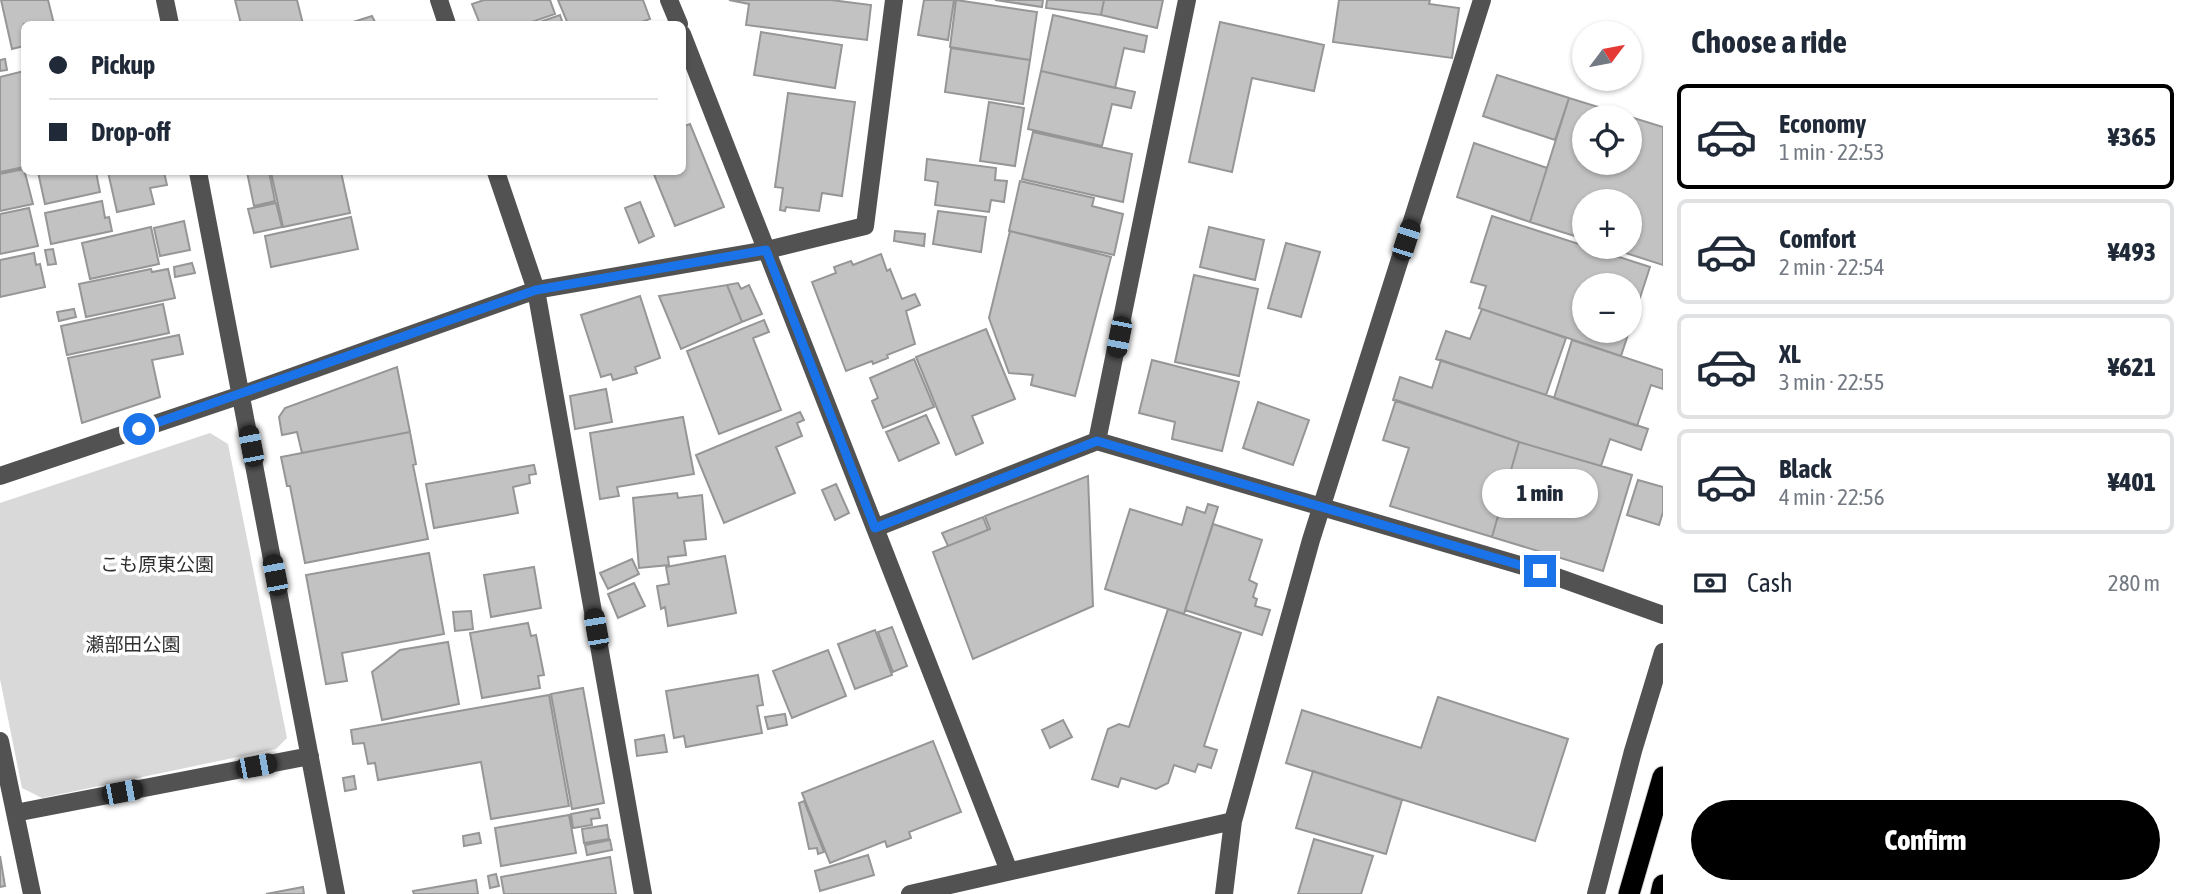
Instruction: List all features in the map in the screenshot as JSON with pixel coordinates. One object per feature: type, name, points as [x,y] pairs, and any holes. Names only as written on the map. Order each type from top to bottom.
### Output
[{"type":"highway","points":[[1629,894],[1663,777]]},
{"type":"highway","points":[[1661,894],[1663,885]]},
{"type":"street","points":[[165,0],[169,21]]},
{"type":"street","points":[[439,0],[446,21]]},
{"type":"street","points":[[669,0],[678,21]]},
{"type":"street","points":[[0,476],[241,395],[536,290],[766,250],[865,226],[894,0]]},
{"type":"street","points":[[1097,441],[1187,0]]},
{"type":"street","points":[[1224,894],[1233,821],[1322,506],[1482,0]]},
{"type":"street","points":[[686,44],[1009,871]]},
{"type":"street","points":[[199,175],[336,894]]},
{"type":"street","points":[[497,175],[536,290],[643,894]]},
{"type":"street","points":[[875,528],[1097,441],[1540,571],[1663,615]]},
{"type":"street","points":[[1596,894],[1633,751],[1663,652]]},
{"type":"street","points":[[0,741],[32,894]]},
{"type":"street","points":[[15,813],[310,755]]},
{"type":"street","points":[[910,894],[1233,821]]},
{"type":"green space","name":"瀬部田公園","points":[[210,433],[228,444],[287,738],[276,749],[42,798],[22,788],[0,679],[0,503]]},
{"type":"building","points":[[1,0],[48,0],[53,21],[21,21],[21,47],[12,49]]},
{"type":"building","points":[[235,0],[297,0],[302,21],[240,21]]},
{"type":"building","points":[[484,0],[550,0],[555,14],[535,21],[479,21],[472,4]]},
{"type":"building","points":[[558,0],[643,0],[650,19],[644,21],[567,21]]},
{"type":"building","points":[[729,0],[831,0],[871,5],[867,40],[746,25],[749,4]]},
{"type":"building","points":[[924,0],[954,0],[948,40],[918,35]]},
{"type":"building","points":[[956,0],[1037,12],[1030,60],[950,47]]},
{"type":"building","points":[[995,0],[1043,0],[1042,7]]},
{"type":"building","points":[[1047,0],[1104,0],[1101,15],[1046,8]]},
{"type":"building","points":[[1104,0],[1163,0],[1157,28],[1101,15]]},
{"type":"building","points":[[1339,0],[1430,0],[1429,4],[1459,8],[1452,58],[1333,42]]},
{"type":"building","points":[[560,15],[562,21],[543,21]]},
{"type":"building","points":[[1053,15],[1147,36],[1144,52],[1124,48],[1115,88],[1041,71]]},
{"type":"building","points":[[372,16],[374,21],[356,21]]},
{"type":"building","points":[[1220,22],[1324,45],[1314,91],[1252,78],[1232,172],[1189,162]]},
{"type":"building","points":[[761,32],[842,45],[835,88],[754,75]]},
{"type":"building","points":[[951,48],[1030,60],[1023,104],[945,92]]},
{"type":"building","points":[[5,59],[7,70],[0,71],[0,60]]},
{"type":"building","points":[[1041,71],[1135,92],[1131,108],[1112,104],[1102,146],[1028,129]]},
{"type":"building","points":[[21,72],[21,168],[0,172],[0,77]]},
{"type":"building","points":[[1497,75],[1569,98],[1555,140],[1483,116]]},
{"type":"building","points":[[788,93],[855,102],[842,196],[822,193],[819,211],[786,207],[785,211],[780,210],[783,188],[775,187]]},
{"type":"building","points":[[1569,98],[1592,105],[1572,105],[1572,175],[1642,175],[1642,121],[1663,127],[1663,265],[1642,258],[1642,189],[1572,189],[1572,235],[1530,222]]},
{"type":"building","points":[[989,102],[1024,108],[1015,166],[980,161]]},
{"type":"building","points":[[690,124],[724,207],[675,226],[654,175],[686,175],[686,126]]},
{"type":"building","points":[[1033,132],[1132,154],[1123,202],[1022,179]]},
{"type":"building","points":[[1474,143],[1547,168],[1530,222],[1457,197]]},
{"type":"building","points":[[927,159],[996,168],[995,180],[1007,181],[1004,202],[991,200],[989,212],[935,205],[938,182],[925,180]]},
{"type":"building","points":[[21,170],[21,175],[26,175],[33,204],[0,211],[0,174]]},
{"type":"building","points":[[39,175],[97,175],[100,192],[45,204]]},
{"type":"building","points":[[109,175],[165,175],[167,185],[150,188],[154,204],[117,212]]},
{"type":"building","points":[[248,175],[270,175],[275,201],[254,206]]},
{"type":"building","points":[[272,175],[342,175],[350,213],[283,227]]},
{"type":"building","points":[[1020,181],[1094,198],[1092,206],[1123,214],[1114,255],[1009,231]]},
{"type":"building","points":[[102,201],[105,218],[109,217],[112,231],[51,244],[45,213]]},
{"type":"building","points":[[640,202],[654,236],[639,243],[625,208]]},
{"type":"building","points":[[276,203],[282,227],[254,233],[248,209]]},
{"type":"building","points":[[29,208],[38,246],[0,254],[0,214]]},
{"type":"building","points":[[938,211],[986,217],[981,252],[933,244]]},
{"type":"building","points":[[1492,216],[1572,242],[1572,259],[1625,259],[1650,267],[1642,292],[1642,273],[1572,273],[1572,339],[1479,308],[1486,286],[1471,282]]},
{"type":"building","points":[[351,217],[358,249],[271,267],[265,236]]},
{"type":"building","points":[[184,221],[190,250],[160,256],[154,228]]},
{"type":"building","points":[[151,227],[159,264],[90,279],[82,243]]},
{"type":"building","points":[[1209,227],[1264,240],[1255,280],[1200,267]]},
{"type":"building","points":[[895,231],[925,234],[924,246],[894,241]]},
{"type":"building","points":[[1010,231],[1111,257],[1075,396],[1031,385],[1033,375],[1009,373],[989,318]]},
{"type":"building","points":[[1286,243],[1320,252],[1301,317],[1268,308]]},
{"type":"building","points":[[53,249],[56,264],[48,265],[45,250]]},
{"type":"building","points":[[34,253],[36,265],[40,264],[45,287],[0,297],[0,260]]},
{"type":"building","points":[[881,254],[902,299],[915,294],[920,305],[906,311],[915,344],[887,355],[888,358],[873,364],[872,361],[846,371],[812,282],[836,273],[834,267],[851,261],[853,265]]},
{"type":"building","points":[[192,263],[195,273],[175,277],[174,267]]},
{"type":"building","points":[[151,269],[152,272],[168,269],[175,298],[86,317],[79,284]]},
{"type":"building","points":[[1194,275],[1258,289],[1239,376],[1175,362]]},
{"type":"building","points":[[738,283],[741,289],[749,285],[762,314],[742,322],[727,285]]},
{"type":"building","points":[[727,285],[742,322],[681,349],[659,296]]},
{"type":"building","points":[[640,296],[660,358],[635,367],[637,373],[613,380],[611,374],[601,377],[581,315]]},
{"type":"building","points":[[163,304],[169,333],[67,355],[61,326]]},
{"type":"building","points":[[74,309],[76,317],[59,321],[57,312]]},
{"type":"building","points":[[1482,309],[1566,338],[1546,395],[1436,359],[1446,331],[1470,339]]},
{"type":"building","points":[[764,320],[769,332],[753,338],[781,410],[719,434],[687,351]]},
{"type":"building","points":[[986,329],[1015,399],[972,416],[983,443],[956,455],[916,357]]},
{"type":"building","points":[[179,335],[183,354],[152,360],[160,397],[82,423],[68,358]]},
{"type":"building","points":[[1572,340],[1572,343],[1581,343],[1663,370],[1663,389],[1651,385],[1637,426],[1554,398]]},
{"type":"building","points":[[1583,343],[1625,343],[1621,356]]},
{"type":"building","points":[[914,359],[934,407],[883,428],[872,401],[878,398],[870,378]]},
{"type":"building","points":[[1152,360],[1239,382],[1222,451],[1172,439],[1175,422],[1139,413]]},
{"type":"building","points":[[1441,360],[1648,429],[1641,450],[1610,439],[1601,466],[1393,400],[1400,377],[1432,388]]},
{"type":"building","points":[[397,367],[410,432],[302,453],[297,432],[282,435],[279,417],[285,408]]},
{"type":"building","points":[[606,389],[612,422],[575,429],[570,396]]},
{"type":"building","points":[[1396,400],[1519,442],[1492,537],[1390,506],[1409,448],[1383,440]]},
{"type":"building","points":[[1258,402],[1309,420],[1293,465],[1243,448]]},
{"type":"building","points":[[800,412],[804,420],[797,423],[802,436],[776,447],[795,493],[724,523],[696,455]]},
{"type":"building","points":[[926,415],[939,443],[899,461],[886,432]]},
{"type":"building","points":[[683,417],[694,474],[617,487],[619,496],[600,499],[590,433]]},
{"type":"building","points":[[410,432],[416,464],[413,465],[428,539],[305,563],[290,486],[287,486],[281,457]]},
{"type":"building","points":[[1519,442],[1632,475],[1603,571],[1492,537]]},
{"type":"building","points":[[534,465],[536,474],[529,475],[530,483],[513,487],[518,513],[434,528],[426,484]]},
{"type":"building","points":[[1088,476],[1093,606],[973,659],[933,552],[990,529],[985,516]]},
{"type":"building","points":[[1638,480],[1663,487],[1663,512],[1659,525],[1627,515]]},
{"type":"building","points":[[836,484],[849,513],[835,520],[822,490]]},
{"type":"building","points":[[677,493],[678,498],[702,495],[706,539],[684,541],[686,555],[668,557],[669,565],[639,568],[633,498]]},
{"type":"building","points":[[1208,504],[1218,507],[1184,614],[1105,589],[1130,509],[1182,525],[1187,507],[1205,513]]},
{"type":"building","points":[[983,517],[988,530],[948,546],[942,533]]},
{"type":"building","points":[[1213,524],[1262,540],[1249,580],[1257,584],[1253,597],[1257,599],[1255,606],[1270,610],[1262,635],[1185,610]]},
{"type":"building","points":[[429,553],[444,634],[342,653],[347,681],[326,684],[306,575]]},
{"type":"building","points":[[725,556],[736,613],[668,626],[665,607],[661,609],[657,586],[669,584],[666,567]]},
{"type":"building","points":[[632,559],[639,574],[608,589],[600,573]]},
{"type":"building","points":[[534,567],[541,608],[491,617],[484,575]]},
{"type":"building","points":[[634,583],[645,606],[618,618],[608,594]]},
{"type":"building","points":[[1168,609],[1241,633],[1204,746],[1217,750],[1211,768],[1198,764],[1195,772],[1174,765],[1168,783],[1156,789],[1121,778],[1118,787],[1092,779],[1108,729],[1119,724],[1129,727]]},
{"type":"building","points":[[471,611],[473,629],[455,631],[453,612]]},
{"type":"building","points":[[528,623],[531,636],[536,635],[544,675],[538,676],[540,688],[482,698],[470,633]]},
{"type":"building","points":[[892,627],[907,666],[893,672],[878,632]]},
{"type":"building","points":[[875,630],[892,675],[855,689],[838,644]]},
{"type":"building","points":[[448,642],[459,704],[382,720],[372,672],[400,650]]},
{"type":"building","points":[[828,650],[846,696],[792,718],[773,671]]},
{"type":"building","points":[[758,675],[763,705],[757,706],[762,733],[686,747],[684,736],[674,738],[666,691]]},
{"type":"building","points":[[583,688],[604,803],[572,809],[551,694]]},
{"type":"building","points":[[549,695],[569,806],[491,819],[481,762],[378,780],[375,763],[368,764],[364,743],[353,744],[351,730]]},
{"type":"building","points":[[1438,697],[1568,739],[1535,841],[1286,763],[1302,710],[1421,748]]},
{"type":"building","points":[[785,714],[787,725],[768,729],[765,717]]},
{"type":"building","points":[[1063,720],[1072,737],[1050,748],[1042,730]]},
{"type":"building","points":[[664,735],[667,752],[637,756],[635,740]]},
{"type":"building","points":[[933,741],[961,812],[909,832],[911,838],[887,847],[885,841],[830,863],[802,793]]},
{"type":"building","points":[[1313,771],[1402,800],[1386,854],[1296,828]]},
{"type":"building","points":[[354,776],[356,789],[345,791],[343,778]]},
{"type":"building","points":[[804,801],[824,852],[818,854],[817,848],[809,849],[799,803]]},
{"type":"building","points":[[598,809],[600,818],[591,819],[592,825],[573,828],[571,814]]},
{"type":"building","points":[[569,815],[576,853],[501,866],[495,828]]},
{"type":"building","points":[[607,825],[609,839],[584,843],[582,829]]},
{"type":"building","points":[[479,833],[481,843],[464,846],[463,836]]},
{"type":"building","points":[[1314,839],[1373,856],[1361,894],[1298,894]]},
{"type":"building","points":[[610,840],[612,850],[587,855],[585,845]]},
{"type":"building","points":[[868,855],[874,875],[820,891],[815,871]]},
{"type":"building","points":[[0,856],[5,886],[0,887]]},
{"type":"building","points":[[610,857],[616,894],[504,894],[501,877]]},
{"type":"building","points":[[496,874],[499,886],[490,888],[488,876]]},
{"type":"building","points":[[476,880],[478,894],[414,894],[413,891]]},
{"type":"building","points":[[303,887],[304,894],[266,894]]},
{"type":"route","points":[[139,429],[536,290],[766,250],[875,528],[1097,441],[1540,571]]},
{"type":"park label","name":"こも原東公園","points":[[157,564]]}]
